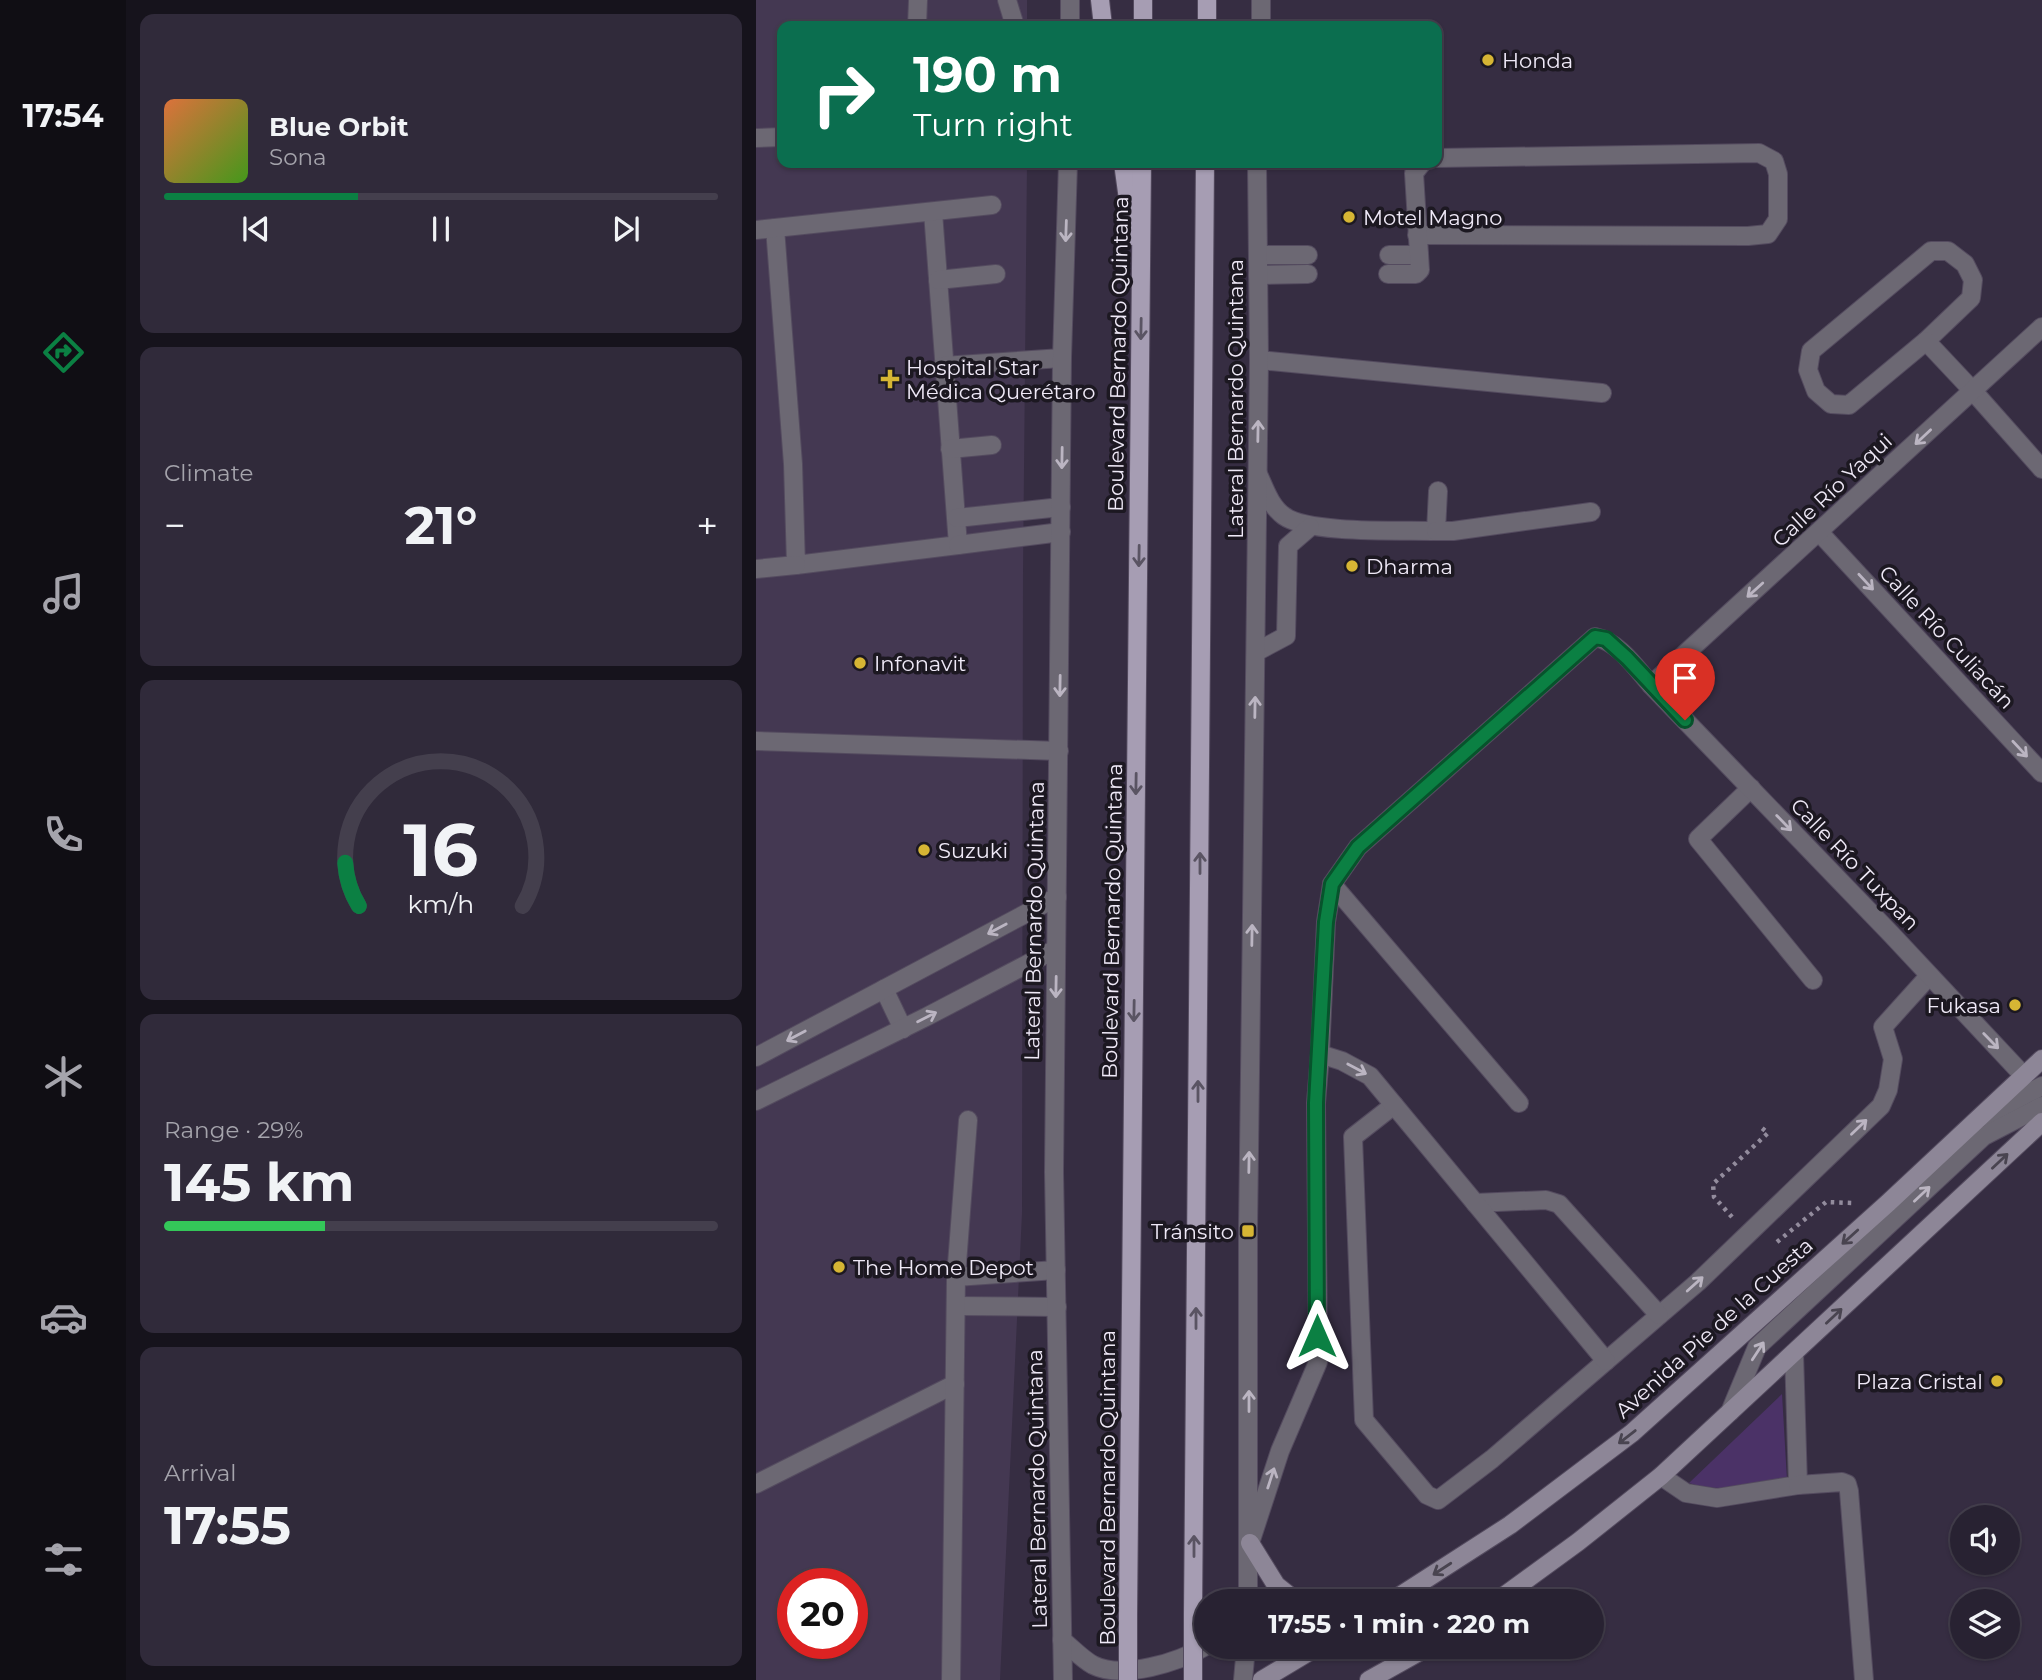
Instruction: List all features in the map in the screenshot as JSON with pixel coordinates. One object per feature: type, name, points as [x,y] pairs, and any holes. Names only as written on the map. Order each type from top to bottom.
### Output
[{"type":"main road","points":[[1100,0],[1102,21]]},
{"type":"main road","points":[[1143,0],[1143,21]]},
{"type":"main road","points":[[1207,0],[1207,21]]},
{"type":"main road","points":[[1124,168],[1141,294]]},
{"type":"main road","name":"Boulevard Bernardo Quintana","points":[[1128,1680],[1142,168]]},
{"type":"main road","points":[[1193,1680],[1206,168]]},
{"type":"main road","name":"Avenida Pie de la Cuesta","points":[[1411,1589],[1510,1525],[1633,1433],[1888,1203],[2042,1059]]},
{"type":"main road","points":[[1513,1589],[1661,1476],[2042,1122]]},
{"type":"main road","points":[[1250,1543],[1281,1589]]},
{"type":"main road","points":[[1262,1680],[1297,1659]]},
{"type":"main road","points":[[1369,1680],[1407,1659]]},
{"type":"street","points":[[917,21],[918,0]]},
{"type":"street","points":[[1007,0],[1013,21]]},
{"type":"street","points":[[1070,0],[1070,21]]},
{"type":"street","points":[[1261,0],[1261,21]]},
{"type":"street","points":[[756,138],[777,137]]},
{"type":"street","points":[[1417,235],[1748,236],[1768,234],[1777,219],[1778,174],[1774,160],[1759,153],[1442,158]]},
{"type":"street","name":"Lateral Bernardo Quintana","points":[[1063,1680],[1054,1172],[1062,358],[1068,168]]},
{"type":"street","name":"Lateral Bernardo Quintana","points":[[1248,1589],[1248,1231],[1259,360],[1257,168]]},
{"type":"street","points":[[1388,274],[1416,274],[1420,270],[1414,173],[1418,168]]},
{"type":"street","points":[[756,230],[992,205]]},
{"type":"street","points":[[933,212],[958,545]]},
{"type":"street","points":[[775,228],[793,464],[796,565]]},
{"type":"street","points":[[1931,251],[1948,251],[1965,264],[1973,280],[1971,298],[1926,341],[1849,405],[1831,404],[1816,391],[1808,370],[1811,351],[1931,251]]},
{"type":"street","points":[[1258,255],[1308,255]]},
{"type":"street","points":[[1389,255],[1419,255]]},
{"type":"street","points":[[938,280],[996,274]]},
{"type":"street","points":[[1258,275],[1308,274]]},
{"type":"street","name":"Calle Río Yaqui","points":[[1651,685],[2042,327]]},
{"type":"street","points":[[1926,341],[2042,469]]},
{"type":"street","points":[[943,366],[1062,358]]},
{"type":"street","points":[[1259,360],[1602,393]]},
{"type":"street","points":[[950,449],[992,445]]},
{"type":"street","points":[[1258,474],[1272,505],[1285,517],[1310,527],[1453,531],[1591,512]]},
{"type":"street","points":[[1436,531],[1438,491]]},
{"type":"street","points":[[957,518],[1061,507]]},
{"type":"street","points":[[1255,652],[1286,636],[1288,546],[1310,527]]},
{"type":"street","points":[[756,569],[1061,532]]},
{"type":"street","name":"Calle Río Culiacán","points":[[1819,532],[2042,773]]},
{"type":"street","name":"Calle Río Tuxpan","points":[[1332,884],[1358,847],[1595,637],[1606,639],[1882,924],[2023,1075]]},
{"type":"street","points":[[756,741],[1059,751]]},
{"type":"street","points":[[1751,788],[1698,839],[1813,981]]},
{"type":"street","points":[[1250,1543],[1280,1451],[1318,1362],[1316,1103],[1326,922],[1332,884]]},
{"type":"street","points":[[1332,884],[1518,1102]]},
{"type":"street","points":[[756,1057],[1057,897]]},
{"type":"street","points":[[756,1101],[1056,949]]},
{"type":"street","points":[[1394,1105],[1353,1137],[1364,1420],[1427,1494],[1438,1500],[1492,1459],[1698,1282],[1881,1106],[1888,1090],[1893,1059],[1883,1027],[1929,976]]},
{"type":"street","points":[[884,989],[904,1028]]},
{"type":"street","points":[[1320,1054],[1342,1061],[1370,1076],[1606,1360]]},
{"type":"street","points":[[1972,1124],[2042,1086]]},
{"type":"street","points":[[1730,1412],[1757,1347],[1984,1136],[2042,1107]]},
{"type":"street","points":[[951,1680],[956,1277],[968,1120]]},
{"type":"street","points":[[1475,1203],[1546,1200],[1559,1205],[1659,1315]]},
{"type":"street","points":[[956,1277],[1056,1270]]},
{"type":"street","points":[[956,1306],[1057,1307]]},
{"type":"street","points":[[1794,1353],[1798,1485]]},
{"type":"street","points":[[756,1485],[955,1384]]},
{"type":"street","points":[[1661,1476],[1686,1493],[1717,1498],[1798,1485],[1842,1482],[1847,1484],[1864,1680]]},
{"type":"street","points":[[1062,1640],[1094,1665],[1118,1671],[1166,1664],[1194,1651]]},
{"type":"street","points":[[1243,1680],[1245,1659]]},
{"type":"shaded area","points":[[756,0],[1027,0],[1027,21],[777,21],[777,168],[1027,168],[1022,1213],[1000,1680],[756,1680]]},
{"type":"shaded area","points":[[1782,1394],[1787,1480],[1725,1488],[1689,1483]]},
{"type":"place","name":"Honda","points":[[1488,60]]},
{"type":"place","name":"Motel Magno","points":[[1349,217]]},
{"type":"place","name":"Hospital Star Médica Querétaro","points":[[890,379]]},
{"type":"place","name":"Dharma","points":[[1352,566]]},
{"type":"place","name":"Infonavit","points":[[860,663]]},
{"type":"place","name":"Suzuki","points":[[924,850]]},
{"type":"place","name":"Fukasa","points":[[2015,1005]]},
{"type":"place","name":"Tránsito","points":[[1248,1231]]},
{"type":"place","name":"The Home Depot","points":[[839,1267]]},
{"type":"place","name":"Plaza Cristal","points":[[1997,1381]]},
{"type":"route","points":[[1317,1336],[1316,1103],[1326,922],[1332,884],[1358,847],[1595,637],[1606,639],[1627,658],[1685,720]]}]
